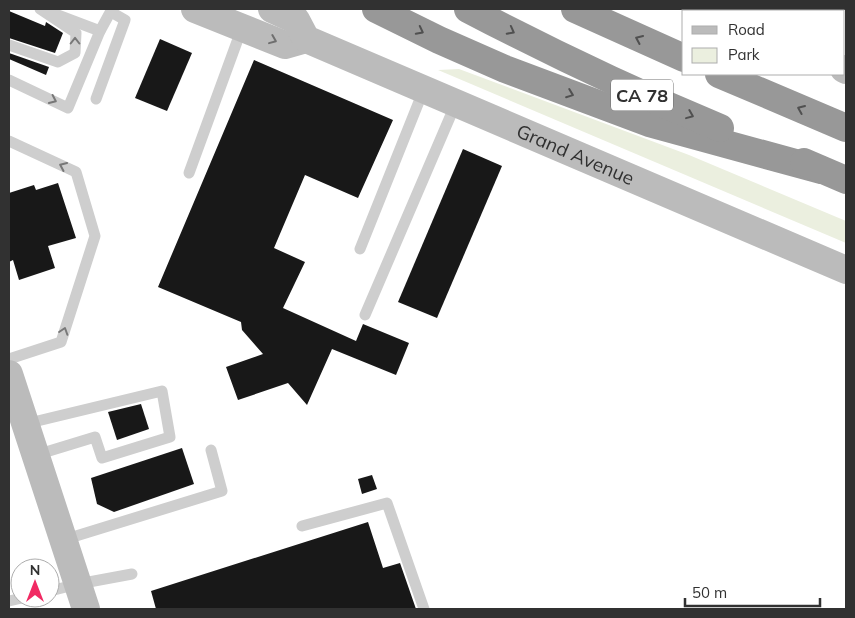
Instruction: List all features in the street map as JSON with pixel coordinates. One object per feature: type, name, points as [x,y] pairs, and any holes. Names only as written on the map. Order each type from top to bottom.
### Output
[{"type":"highway","points":[[376,9],[439,40],[505,69],[649,124],[821,170]]},
{"type":"highway","name":"CA 78","points":[[468,9],[549,51],[652,100],[846,180]]},
{"type":"highway","name":"CA 78","points":[[575,9],[682,57]]},
{"type":"highway","points":[[721,75],[846,128]]},
{"type":"main road","points":[[195,9],[285,45],[306,39],[296,20],[272,9]]},
{"type":"main road","name":"Grand Avenue","points":[[306,39],[846,270]]},
{"type":"main road","points":[[9,374],[86,609]]},
{"type":"lane","points":[[41,9],[100,31]]},
{"type":"lane","points":[[9,45],[58,62],[75,53],[76,33],[41,9]]},
{"type":"lane","points":[[9,80],[68,108],[100,31],[111,10],[125,20],[96,99]]},
{"type":"lane","points":[[189,173],[242,28]]},
{"type":"lane","points":[[360,249],[424,89]]},
{"type":"lane","points":[[365,314],[456,103]]},
{"type":"lane","points":[[9,141],[76,172],[95,236],[61,342],[9,359]]},
{"type":"lane","points":[[25,424],[162,391],[170,437],[102,458],[95,438],[35,455]]},
{"type":"lane","points":[[63,540],[222,491],[211,450]]},
{"type":"lane","points":[[302,526],[387,503],[424,609]]},
{"type":"lane","points":[[60,588],[132,574]]},
{"type":"green space","points":[[459,69],[689,155],[846,221],[846,243],[438,70]]},
{"type":"building","points":[[9,11],[45,26],[46,22],[63,33],[55,53],[9,38]]},
{"type":"building","points":[[160,39],[192,53],[167,111],[135,98]]},
{"type":"building","points":[[9,53],[49,67],[46,75],[9,59]]},
{"type":"building","points":[[254,60],[393,120],[358,198],[305,175],[274,248],[305,262],[283,308],[356,341],[363,324],[409,343],[396,375],[332,349],[307,405],[288,383],[238,400],[226,367],[263,354],[242,330],[241,322],[158,287]]},
{"type":"building","points":[[463,149],[502,166],[437,318],[398,302]]},
{"type":"building","points":[[58,183],[76,238],[48,246],[55,268],[19,280],[13,260],[9,262],[9,193],[34,185],[36,190]]},
{"type":"building","points":[[141,404],[149,429],[117,440],[108,412]]},
{"type":"building","points":[[182,448],[194,484],[114,512],[97,504],[91,478]]},
{"type":"building","points":[[372,475],[377,489],[362,494],[358,479]]},
{"type":"building","points":[[368,522],[383,568],[400,563],[416,609],[156,609],[151,591]]}]
